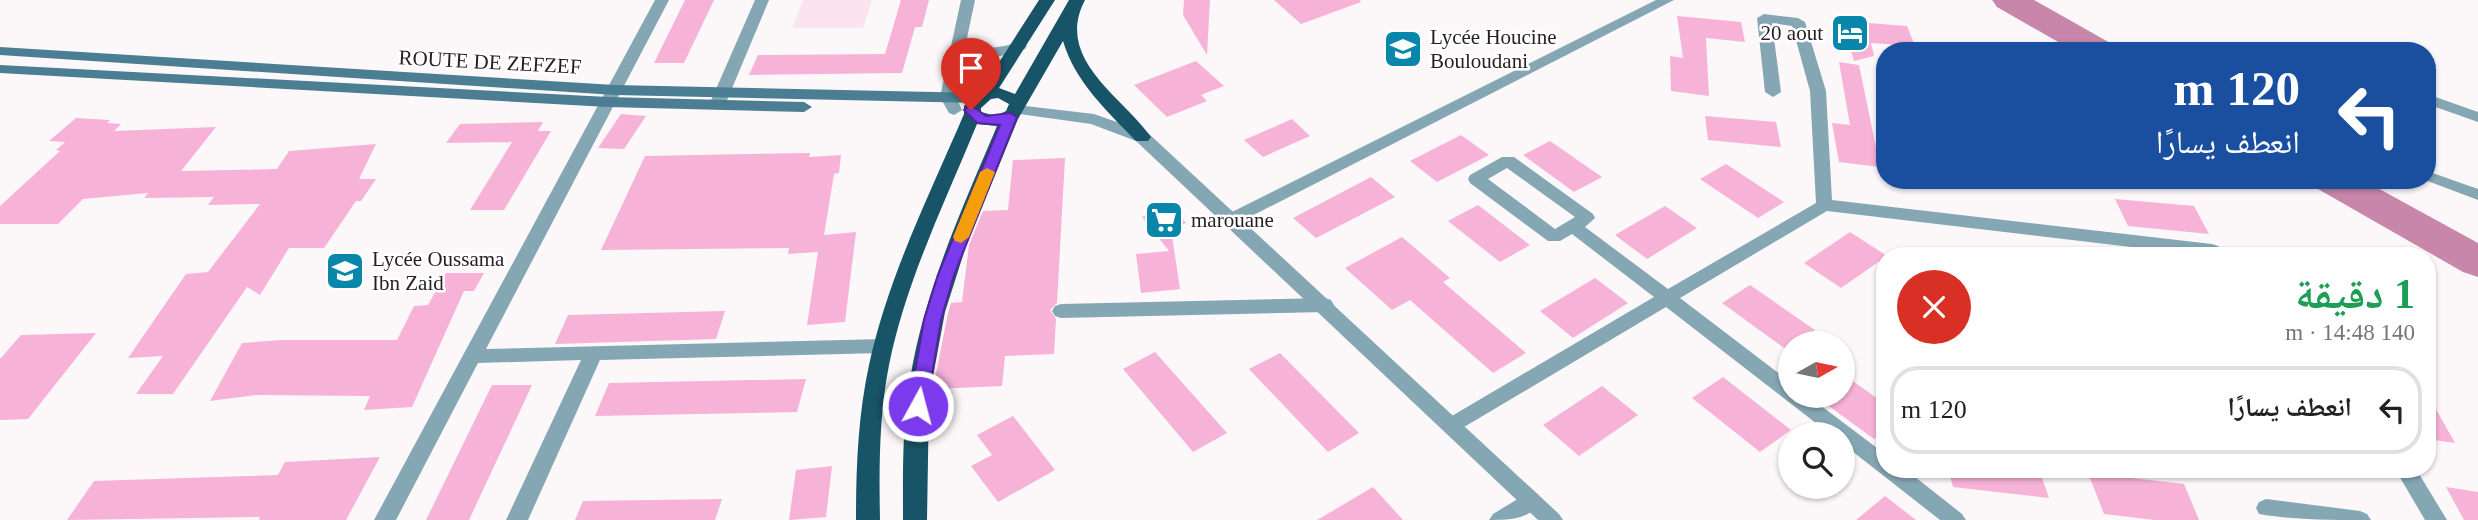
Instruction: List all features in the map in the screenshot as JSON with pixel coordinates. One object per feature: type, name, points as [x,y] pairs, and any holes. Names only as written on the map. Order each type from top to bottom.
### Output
[{"type":"highway","points":[[868,520],[869,431],[883,346],[896,303],[968,104],[1020,46],[1047,0]]},
{"type":"highway","points":[[915,520],[914,458],[919,393],[933,320],[946,275],[1015,109],[1041,68],[1077,0]]},
{"type":"highway","points":[[1068,18],[1073,51],[1085,75],[1142,137]]},
{"type":"highway","points":[[968,104],[1001,93],[1015,109]]},
{"type":"highway","points":[[968,104],[989,121],[1015,109]]},
{"type":"main road","name":"ROUTE DE ZEFZEF","points":[[0,51],[612,96]]},
{"type":"main road","name":"ROUTE DE ZEFZEF","points":[[0,69],[612,96],[968,104]]},
{"type":"street","points":[[385,520],[662,0]]},
{"type":"street","points":[[720,99],[762,0]]},
{"type":"street","points":[[968,0],[960,39],[968,104]]},
{"type":"street","points":[[1232,219],[1667,0]]},
{"type":"street","points":[[1773,92],[1764,18],[1798,22],[1818,91],[1824,205]]},
{"type":"street","points":[[960,39],[975,53],[995,54],[1020,46]]},
{"type":"street","points":[[2436,102],[2478,117]]},
{"type":"street","points":[[1015,109],[1094,119],[1142,137],[1325,305],[1552,520]]},
{"type":"street","points":[[1508,161],[1587,218],[1573,226],[1554,237],[1476,179],[1508,161]]},
{"type":"street","points":[[2436,178],[2478,195]]},
{"type":"street","points":[[1452,425],[1824,205],[2186,247]]},
{"type":"street","points":[[1573,226],[1778,383]]},
{"type":"street","points":[[1061,311],[1325,305]]},
{"type":"street","points":[[473,356],[883,346]]},
{"type":"street","points":[[516,520],[593,354]]},
{"type":"street","points":[[1811,408],[1876,458]]},
{"type":"street","points":[[1901,478],[1955,520]]},
{"type":"street","points":[[2410,478],[2436,520]]},
{"type":"street","points":[[1500,520],[1531,500]]},
{"type":"street","points":[[2266,508],[2360,520]]},
{"type":"shaded area","points":[[803,0],[872,0],[863,28],[792,28]]},
{"type":"building","points":[[685,0],[714,0],[684,63],[654,63]]},
{"type":"building","points":[[901,0],[929,0],[922,27],[915,27],[902,73],[749,75],[758,55],[885,54]]},
{"type":"building","points":[[1184,0],[1210,0],[1207,55],[1183,15]]},
{"type":"building","points":[[1274,0],[1360,0],[1361,2],[1301,24]]},
{"type":"building","points":[[1677,16],[1741,22],[1745,42],[1706,38],[1709,96],[1671,91],[1670,56],[1683,58]]},
{"type":"building","points":[[1842,21],[1907,26],[1913,42],[1871,43],[1874,56],[1854,61]]},
{"type":"building","points":[[1196,61],[1224,86],[1201,95],[1207,101],[1167,117],[1134,85]]},
{"type":"building","points":[[1839,62],[1859,65],[1876,148],[1876,167],[1839,162],[1832,123],[1850,125]]},
{"type":"building","points":[[621,114],[646,116],[624,149],[598,148]]},
{"type":"building","points":[[1705,116],[1776,122],[1781,147],[1708,140]]},
{"type":"building","points":[[76,118],[110,120],[107,123],[121,124],[114,131],[216,127],[181,171],[277,169],[289,151],[376,144],[359,179],[376,179],[361,201],[356,201],[324,248],[289,248],[260,295],[247,287],[173,394],[136,394],[163,356],[128,358],[186,274],[208,272],[260,204],[208,205],[214,197],[144,198],[148,193],[83,199],[58,224],[0,224],[0,206],[60,151],[56,150],[65,142],[49,141]]},
{"type":"building","points":[[1292,119],[1310,136],[1263,157],[1244,140]]},
{"type":"building","points":[[543,122],[538,131],[551,131],[504,210],[470,210],[512,142],[446,143],[460,124]]},
{"type":"building","points":[[1461,135],[1489,155],[1437,182],[1410,161]]},
{"type":"building","points":[[1550,141],[1602,177],[1574,192],[1523,155]]},
{"type":"building","points":[[810,153],[809,157],[841,155],[839,173],[834,174],[824,235],[856,232],[845,322],[807,325],[818,252],[788,254],[789,248],[601,250],[645,156]]},
{"type":"building","points":[[1065,158],[1057,303],[1050,310],[1056,319],[1054,354],[1005,356],[1002,386],[933,389],[948,313],[951,303],[962,302],[969,245],[983,211],[1008,210],[1013,160]]},
{"type":"building","points":[[1726,164],[1784,202],[1758,218],[1700,179]]},
{"type":"building","points":[[1371,177],[1395,197],[1316,238],[1293,218]]},
{"type":"building","points":[[2115,199],[2194,206],[2209,234],[2128,226]]},
{"type":"building","points":[[1172,205],[1186,223],[1171,229],[1180,289],[1141,293],[1136,254],[1169,251],[1142,217]]},
{"type":"building","points":[[1478,205],[1530,245],[1500,262],[1448,221]]},
{"type":"building","points":[[1665,206],[1697,228],[1647,259],[1615,235]]},
{"type":"building","points":[[1850,232],[1876,249],[1876,264],[1841,288],[1804,263]]},
{"type":"building","points":[[1402,237],[1450,278],[1443,282],[1526,353],[1493,373],[1410,300],[1392,310],[1345,268]]},
{"type":"building","points":[[446,273],[484,273],[474,291],[464,291],[412,407],[364,410],[370,396],[256,395],[210,401],[242,343],[282,340],[397,340],[414,306],[428,305]]},
{"type":"building","points":[[1595,278],[1628,303],[1573,338],[1540,311]]},
{"type":"building","points":[[1750,285],[1815,330],[1778,331],[1778,343],[1722,303]]},
{"type":"building","points":[[725,311],[716,339],[555,344],[568,315]]},
{"type":"building","points":[[96,333],[28,419],[0,420],[0,359],[21,335]]},
{"type":"building","points":[[1155,352],[1227,433],[1193,452],[1123,369]]},
{"type":"building","points":[[1280,353],[1359,433],[1328,452],[1249,369]]},
{"type":"building","points":[[1723,377],[1781,422],[1778,422],[1778,439],[1760,452],[1692,398]]},
{"type":"building","points":[[806,379],[797,412],[595,416],[609,383]]},
{"type":"building","points":[[1855,383],[1876,398],[1876,437],[1874,439],[1855,425],[1855,422],[1851,422],[1831,408],[1855,408]]},
{"type":"building","points":[[492,385],[532,385],[469,520],[426,520]]},
{"type":"building","points":[[1602,386],[1638,415],[1579,456],[1543,425]]},
{"type":"building","points":[[2436,409],[2455,443],[2436,440]]},
{"type":"building","points":[[1013,416],[1055,470],[998,502],[971,466],[992,455],[977,435]]},
{"type":"building","points":[[380,457],[346,520],[259,520],[260,517],[67,520],[94,481],[278,475],[285,462]]},
{"type":"building","points":[[832,466],[826,517],[789,520],[796,470]]},
{"type":"building","points":[[1950,478],[2042,478],[2049,498],[1953,487]]},
{"type":"building","points":[[2090,478],[2132,478],[2184,484],[2199,520],[2155,520],[2104,514]]},
{"type":"building","points":[[1373,487],[1403,520],[1317,520]]},
{"type":"building","points":[[2446,487],[2478,492],[2478,520],[2464,520]]},
{"type":"building","points":[[1885,496],[1916,520],[1856,520]]},
{"type":"building","points":[[722,499],[715,520],[575,520],[583,501]]},
{"type":"waterway","points":[[2009,0],[2084,42]]},
{"type":"waterway","points":[[2348,189],[2478,262]]},
{"type":"slow traffic","points":[[961,237],[987,172]]},
{"type":"place","name":"20 aout","points":[[1850,33]]},
{"type":"place","name":"Lycée Houcine Bouloudani","points":[[1403,49]]},
{"type":"place","name":"marouane","points":[[1164,220]]},
{"type":"place","name":"Lycée Oussama Ibn Zaid","points":[[345,271]]},
{"type":"route","points":[[918,406],[920,380],[946,275],[1010,117],[996,121],[982,120],[976,118],[971,110]]}]
